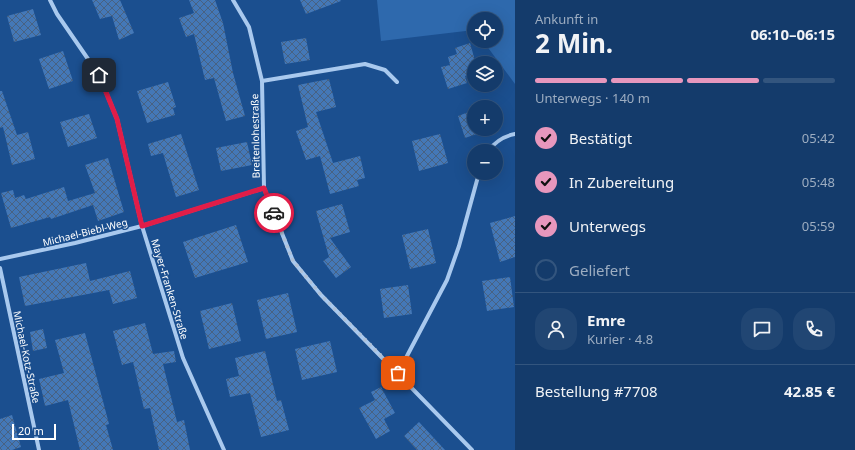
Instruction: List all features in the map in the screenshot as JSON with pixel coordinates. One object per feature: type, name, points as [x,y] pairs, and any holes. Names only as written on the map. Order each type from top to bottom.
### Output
[{"type":"street","name":"Mayer-Franken-Straße","points":[[50,0],[57,14],[99,75],[117,119],[142,226],[183,358],[224,450]]},
{"type":"street","name":"Breitenlohestraße","points":[[233,0],[249,27],[262,81],[264,188],[293,261],[321,295],[472,450]]},
{"type":"street","name":"Breitenlohestraße","points":[[262,81],[365,64],[385,70],[397,82]]},
{"type":"street","points":[[493,144],[507,135],[515,134]]},
{"type":"street","points":[[398,373],[447,280],[459,246],[477,180]]},
{"type":"street","name":"Michael-Biebl-Weg","points":[[0,259],[75,243],[142,226],[264,188]]},
{"type":"street","name":"Michael-Kotz-Straße","points":[[0,268],[39,450]]},
{"type":"shaded area","points":[[377,0],[515,0],[515,84],[503,68],[503,56],[494,56],[488,48],[503,48],[503,12],[467,12],[467,31],[381,41]]},
{"type":"building","points":[[92,0],[120,0],[134,33],[119,40],[112,16],[100,19]]},
{"type":"building","points":[[189,0],[215,0],[223,23],[233,73],[245,116],[226,121],[214,78],[205,80],[194,34],[186,37],[179,18],[194,13]]},
{"type":"building","points":[[300,0],[340,0],[341,1],[306,14]]},
{"type":"building","points":[[33,9],[41,35],[14,42],[7,16]]},
{"type":"building","points":[[306,38],[310,60],[285,64],[281,42]]},
{"type":"building","points":[[467,44],[467,48],[471,48],[474,56],[467,56],[467,75],[465,76],[467,83],[448,89],[441,67],[450,65],[448,57],[457,54],[455,48]]},
{"type":"building","points":[[63,51],[73,81],[49,89],[39,59]]},
{"type":"building","points":[[329,79],[336,107],[316,112],[333,163],[360,156],[365,178],[357,180],[359,186],[330,194],[320,156],[306,160],[296,131],[308,127],[298,85]]},
{"type":"building","points":[[168,82],[176,107],[173,108],[175,115],[147,123],[137,91]]},
{"type":"building","points":[[0,91],[2,91],[17,135],[28,132],[35,159],[12,165],[3,127],[0,128]]},
{"type":"building","points":[[467,113],[467,136],[471,136],[465,138],[458,116]]},
{"type":"building","points":[[89,114],[97,138],[68,147],[60,122]]},
{"type":"building","points":[[181,134],[199,190],[176,197],[163,153],[151,156],[148,144]]},
{"type":"building","points":[[440,134],[448,163],[419,171],[412,141]]},
{"type":"building","points":[[247,142],[252,165],[221,171],[216,148]]},
{"type":"building","points":[[108,158],[124,212],[98,221],[93,205],[51,219],[50,217],[11,228],[1,193],[13,190],[15,198],[24,195],[26,199],[64,187],[68,201],[95,193],[85,165]]},
{"type":"building","points":[[342,204],[350,232],[330,238],[351,267],[336,278],[323,261],[329,257],[316,211]]},
{"type":"building","points":[[515,216],[515,257],[500,262],[490,223]]},
{"type":"building","points":[[236,225],[248,262],[195,278],[183,242]]},
{"type":"building","points":[[428,229],[436,263],[410,269],[402,235]]},
{"type":"building","points":[[86,263],[90,281],[130,271],[137,298],[113,304],[109,290],[25,306],[19,277]]},
{"type":"building","points":[[510,277],[514,307],[487,311],[482,281]]},
{"type":"building","points":[[408,285],[412,314],[384,318],[380,289]]},
{"type":"building","points":[[288,293],[297,332],[266,339],[257,300]]},
{"type":"building","points":[[232,303],[241,341],[209,349],[200,311]]},
{"type":"building","points":[[145,323],[153,354],[174,351],[176,362],[163,364],[177,422],[184,420],[190,450],[159,450],[150,408],[144,409],[133,362],[122,365],[113,331]]},
{"type":"building","points":[[43,329],[47,348],[33,351],[30,332]]},
{"type":"building","points":[[85,333],[109,424],[106,425],[113,450],[80,450],[68,400],[45,406],[39,379],[64,373],[55,340]]},
{"type":"building","points":[[330,341],[337,372],[302,380],[295,349]]},
{"type":"building","points":[[265,351],[277,401],[281,400],[289,430],[261,437],[250,393],[230,397],[226,379],[239,376],[235,358]]},
{"type":"building","points":[[381,387],[395,413],[384,419],[390,431],[376,439],[359,408],[375,400],[371,392]]},
{"type":"building","points":[[12,415],[21,447],[12,450],[0,450],[0,419]]},
{"type":"building","points":[[419,422],[445,450],[417,450],[404,436]]},
{"type":"way so far","points":[[274,213],[293,261],[321,295],[398,373]]},
{"type":"route","points":[[99,75],[117,119],[142,226],[264,188],[274,213]]}]
